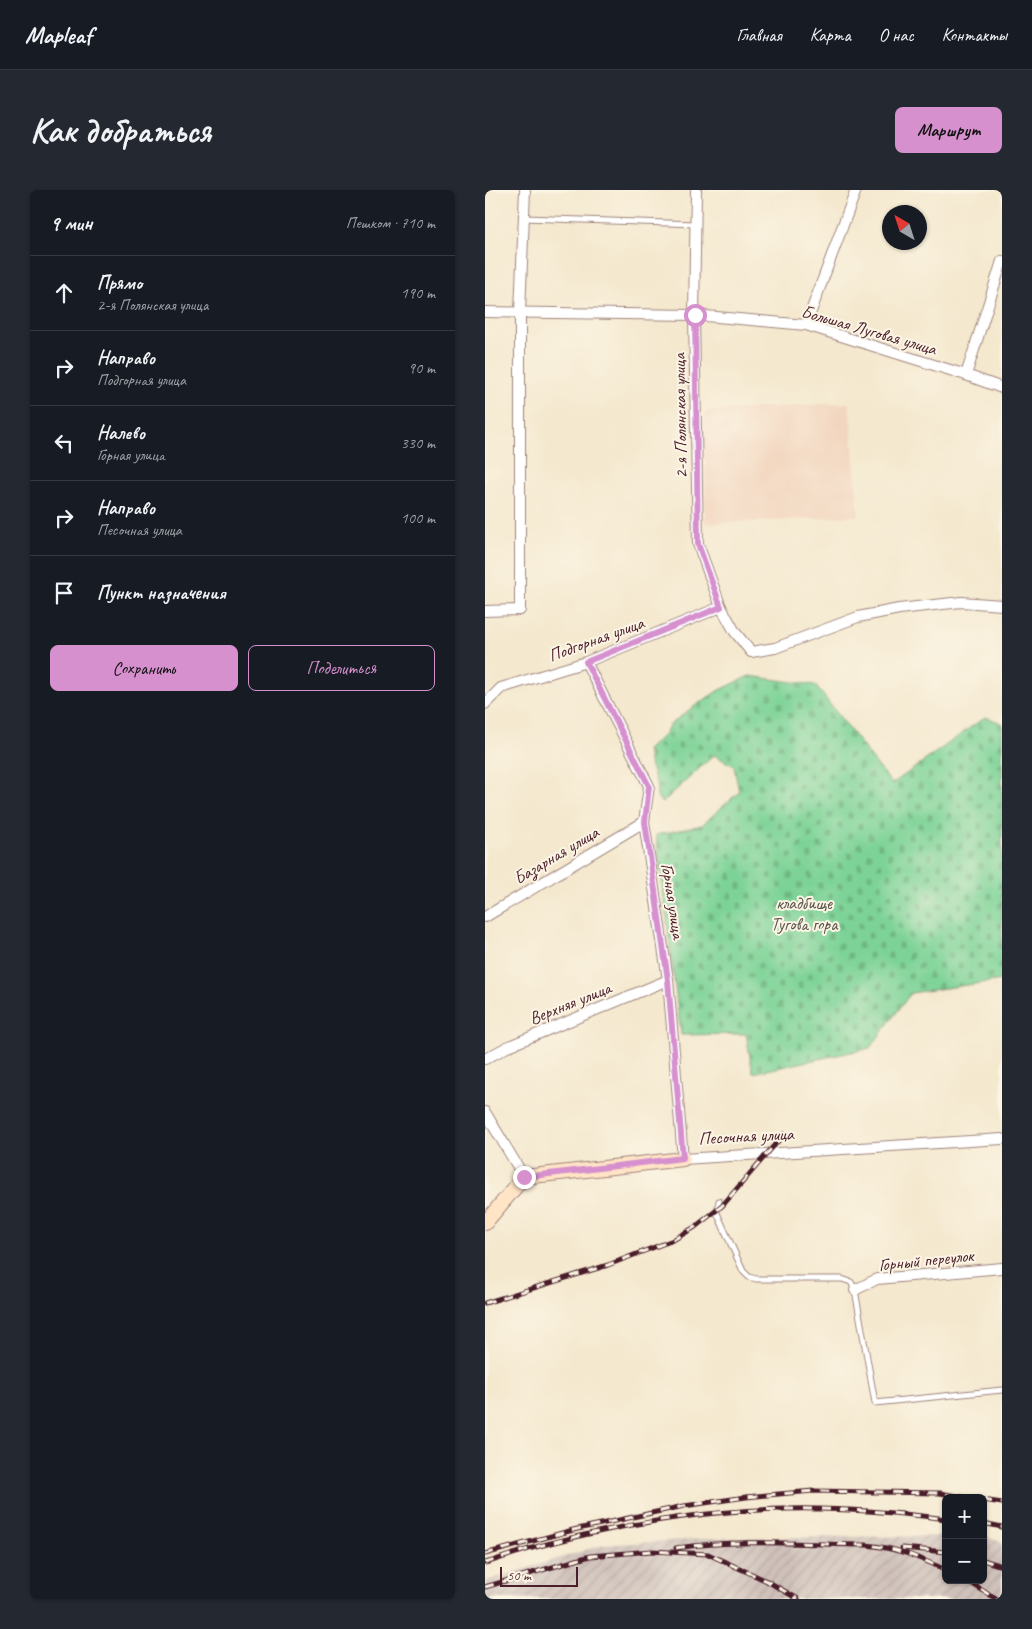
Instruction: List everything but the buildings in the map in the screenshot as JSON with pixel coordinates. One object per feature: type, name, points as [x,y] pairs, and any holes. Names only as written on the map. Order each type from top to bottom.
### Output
[{"type":"street","points":[[485,611],[520,610],[520,312],[525,190]]},
{"type":"street","name":"2-я Полянская улица","points":[[696,190],[695,315],[698,544],[721,607],[735,632],[751,652],[775,648],[858,617],[899,609],[961,602],[1002,605]]},
{"type":"street","points":[[806,325],[856,190]]},
{"type":"street","points":[[966,375],[1002,261]]},
{"type":"street","name":"Большая Луговая улица","points":[[485,312],[695,315],[806,325],[1002,388]]},
{"type":"street","name":"Подгорная улица","points":[[485,704],[501,688],[586,662],[721,607]]},
{"type":"street","name":"Горная улица","points":[[586,662],[649,786],[645,822],[668,980],[683,1158]]},
{"type":"street","name":"Базарная улица","points":[[485,917],[645,822]]},
{"type":"street","name":"Верхняя улица","points":[[485,1059],[509,1046],[668,980]]},
{"type":"street","points":[[485,1112],[524,1177],[485,1223]]},
{"type":"street","name":"Песочная улица","points":[[524,1177],[683,1158],[1002,1139]]},
{"type":"street","name":"Горный переулок","points":[[855,1290],[877,1279],[1002,1268]]},
{"type":"lane","points":[[524,218],[696,224]]},
{"type":"lane","points":[[719,1201],[717,1213],[743,1271],[749,1277],[756,1279],[842,1278],[851,1282],[855,1290],[875,1403],[1002,1390]]},
{"type":"shaded area","points":[[849,403],[859,516],[705,524],[705,411]]},
{"type":"shaded area","points":[[942,1536],[942,1584],[987,1584],[987,1537],[1002,1542],[1002,1599],[485,1599],[485,1581],[602,1545],[714,1538]]},
{"type":"green space","name":"кладбище Тугова гора","points":[[749,676],[815,685],[892,784],[985,717],[1002,723],[1002,980],[911,993],[870,1048],[753,1073],[746,1034],[681,1035],[656,835],[702,825],[739,792],[734,766],[714,755],[662,803],[657,797],[656,782],[647,750],[665,734],[670,725],[689,710],[716,692]]},
{"type":"railway","points":[[485,1303],[608,1265],[673,1240],[695,1227],[722,1206],[784,1134]]},
{"type":"railway","points":[[485,1554],[573,1530],[684,1506],[746,1497],[813,1491],[945,1494]]},
{"type":"railway","points":[[987,1501],[1002,1503]]},
{"type":"railway","points":[[485,1563],[539,1546],[606,1530],[665,1519],[726,1512],[826,1509],[886,1512],[942,1519]]},
{"type":"railway","points":[[987,1524],[1002,1527]]},
{"type":"railway","points":[[676,1548],[747,1543],[866,1545],[898,1551],[942,1568]]},
{"type":"railway","points":[[902,1548],[942,1552]]},
{"type":"railway","points":[[485,1587],[590,1556],[652,1551],[708,1554],[767,1581],[798,1599]]},
{"type":"railway","points":[[987,1561],[1002,1566]]},
{"type":"railway","points":[[972,1584],[996,1599]]},
{"type":"route","points":[[524,1177],[683,1158],[668,980],[645,822],[649,786],[586,662],[721,607],[698,544],[695,315]]}]
